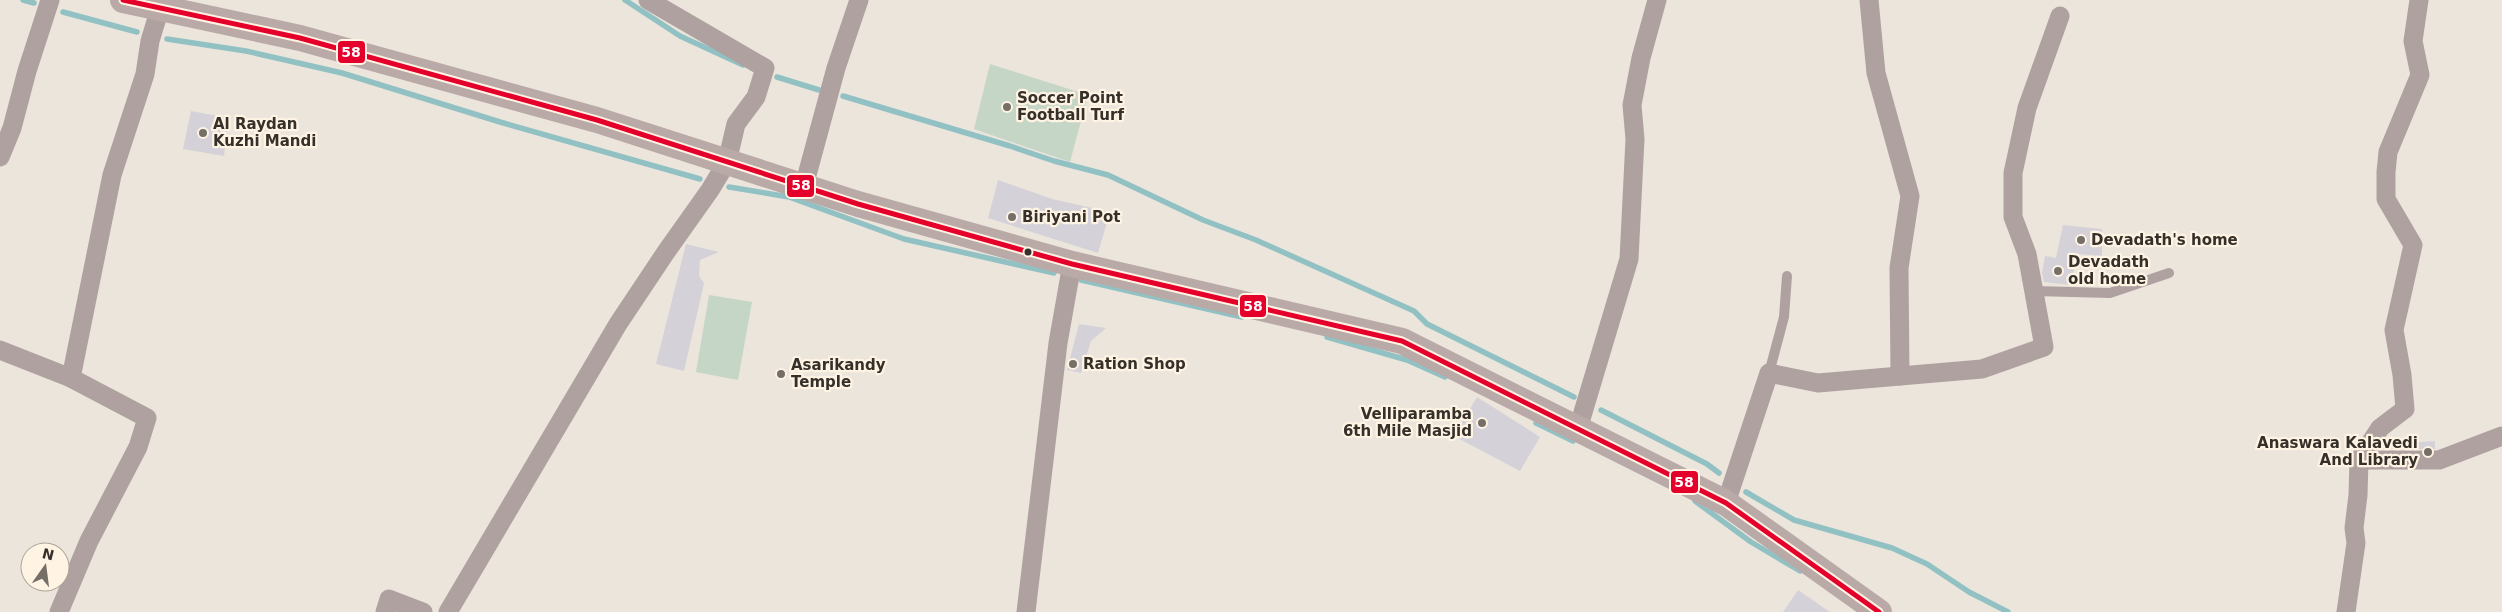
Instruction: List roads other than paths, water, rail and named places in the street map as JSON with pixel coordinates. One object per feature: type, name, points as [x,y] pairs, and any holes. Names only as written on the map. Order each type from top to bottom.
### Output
[{"type":"main road","points":[[123,0],[300,38],[597,120],[804,186],[1072,264],[1402,341],[1726,503],[1879,612]]},
{"type":"street","points":[[0,157],[12,128],[27,71],[50,0]]},
{"type":"street","points":[[448,612],[618,324],[710,190],[727,162],[736,124],[756,97],[765,68],[648,0]]},
{"type":"street","points":[[804,186],[836,68],[860,0]]},
{"type":"street","points":[[1578,429],[1629,259],[1634,147],[1632,105],[1641,58],[1657,0]]},
{"type":"street","points":[[1869,0],[1876,73],[1910,196],[1899,268],[1900,376]]},
{"type":"street","points":[[2346,612],[2356,543],[2354,528],[2358,495],[2359,460],[2380,428],[2405,409],[2402,375],[2394,330],[2413,245],[2386,198],[2386,172],[2388,152],[2420,75],[2413,41],[2419,0]]},
{"type":"street","points":[[71,378],[112,175],[145,74],[150,42],[160,8]]},
{"type":"street","points":[[1726,503],[1768,373],[1818,383],[1982,369],[2044,347],[2027,254],[2013,218],[2013,173],[2027,108],[2060,16]]},
{"type":"street","points":[[1026,612],[1058,344],[1072,264]]},
{"type":"street","points":[[0,350],[71,378],[147,418],[138,447],[89,541],[59,612]]},
{"type":"street","points":[[2359,460],[2439,460],[2502,436]]},
{"type":"street","points":[[384,612],[389,599],[423,612]]},
{"type":"lane","points":[[2034,291],[2110,293],[2169,274]]},
{"type":"lane","points":[[1768,373],[1784,317],[1787,276]]},
{"type":"waterway","points":[[23,0],[34,3]]},
{"type":"waterway","points":[[625,0],[680,36],[743,65]]},
{"type":"waterway","points":[[63,12],[137,32]]},
{"type":"waterway","points":[[167,39],[246,51],[342,73],[500,122],[700,179]]},
{"type":"waterway","points":[[777,77],[819,90]]},
{"type":"waterway","points":[[843,96],[1054,161],[1108,175],[1203,220],[1256,240],[1414,311],[1427,324],[1574,397]]},
{"type":"waterway","points":[[729,187],[789,197],[904,239],[1054,273]]},
{"type":"waterway","points":[[1081,280],[1242,317]]},
{"type":"waterway","points":[[1327,337],[1407,360],[1445,377]]},
{"type":"waterway","points":[[1601,410],[1707,464],[1719,473]]},
{"type":"waterway","points":[[1536,423],[1573,441]]},
{"type":"waterway","points":[[1746,492],[1794,520],[1892,548],[1927,564],[1969,592],[2008,612]]},
{"type":"waterway","points":[[1695,501],[1751,542],[1800,571]]},
{"type":"place","name":"Soccer Point Football Turf","points":[[1007,107]]},
{"type":"place","name":"Al Raydan Kuzhi Mandi","points":[[203,133]]},
{"type":"place","name":"Biriyani Pot","points":[[1012,217]]},
{"type":"place","name":"Devadath's home","points":[[2081,240]]},
{"type":"place","name":"Devadath old home","points":[[2058,271]]},
{"type":"place","name":"Ration Shop","points":[[1073,364]]},
{"type":"place","name":"Asarikandy Temple","points":[[781,374]]},
{"type":"place","name":"Velliparamba 6th Mile Masjid","points":[[1482,423]]},
{"type":"place","name":"Anaswara Kalavedi And Library","points":[[2428,452]]}]
